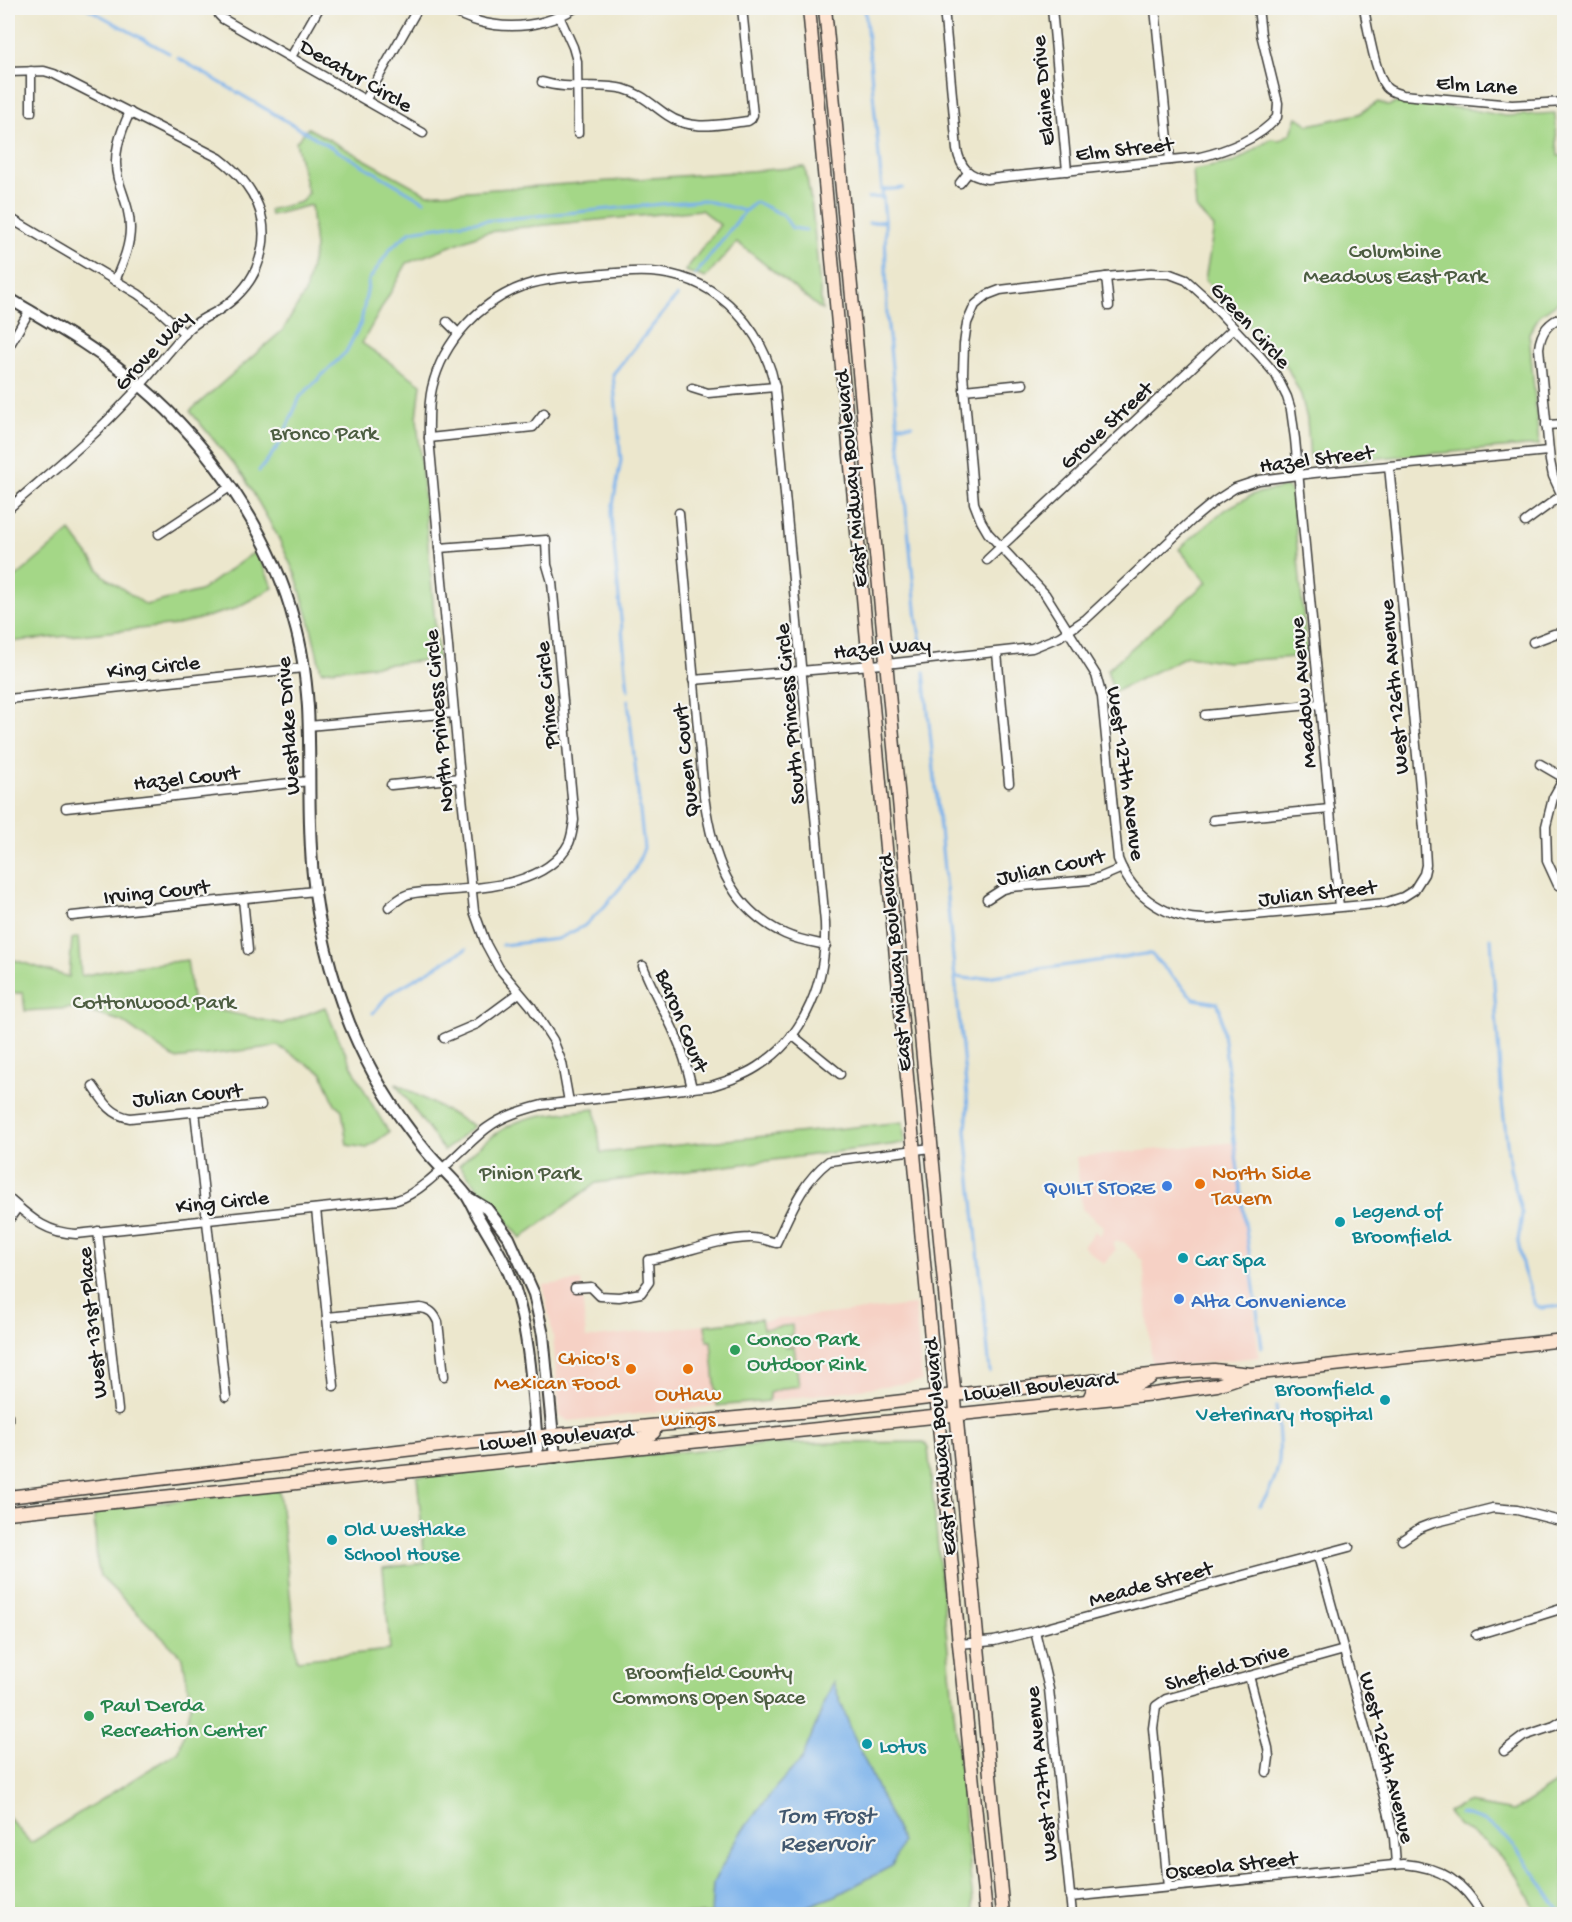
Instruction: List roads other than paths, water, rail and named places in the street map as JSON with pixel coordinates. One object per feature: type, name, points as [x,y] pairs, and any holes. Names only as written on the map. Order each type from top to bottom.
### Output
[{"type":"main road","name":"East Midway Boulevard","points":[[809,8],[959,1644],[986,1914]]},
{"type":"main road","name":"East Midway Boulevard","points":[[825,8],[1003,1914]]},
{"type":"main road","name":"Lowell Boulevard","points":[[8,1512],[1088,1401],[1217,1385],[1251,1374],[1564,1340]]},
{"type":"main road","name":"Lowell Boulevard","points":[[8,1497],[456,1444],[937,1398],[1156,1374],[1214,1370],[1251,1374]]},
{"type":"main road","points":[[1088,1401],[1093,1390],[1133,1386],[1156,1374]]},
{"type":"main road","points":[[595,1453],[647,1437],[654,1432],[655,1426]]},
{"type":"main road","points":[[88,1504],[89,1495],[93,1492],[135,1487],[156,1480]]},
{"type":"street","name":"Decatur Circle","points":[[220,8],[219,15],[223,20],[423,132]]},
{"type":"street","points":[[291,57],[319,8]]},
{"type":"street","points":[[366,99],[417,8]]},
{"type":"street","points":[[448,8],[472,19],[505,26],[535,24],[575,8]]},
{"type":"street","points":[[542,82],[558,87],[624,90],[643,96],[672,118],[692,125],[748,121],[753,115],[742,8]]},
{"type":"street","points":[[944,8],[957,150],[959,161],[968,173],[960,183]]},
{"type":"street","name":"Elaine Drive","points":[[1052,8],[1067,171]]},
{"type":"street","points":[[1155,8],[1170,160]]},
{"type":"street","name":"Elm Street","points":[[968,173],[987,179],[1200,157],[1226,149],[1280,121],[1278,103],[1263,44],[1258,8]]},
{"type":"street","name":"Elm Lane","points":[[1364,8],[1378,71],[1388,89],[1403,95],[1491,104],[1521,105],[1564,102]]},
{"type":"street","points":[[559,16],[576,54],[578,133]]},
{"type":"street","points":[[30,71],[30,112]]},
{"type":"street","name":"Grove Way","points":[[8,72],[30,71],[54,74],[219,158],[235,170],[247,184],[260,210],[263,238],[256,270],[248,284],[228,304],[202,318],[88,440],[8,509]]},
{"type":"street","points":[[115,281],[126,253],[130,231],[127,203],[116,170],[118,143],[130,112]]},
{"type":"street","points":[[13,220],[158,309],[185,334]]},
{"type":"street","name":"South Princess Circle","points":[[441,1168],[495,1123],[521,1111],[570,1102],[711,1086],[744,1074],[777,1051],[792,1035],[816,991],[826,945],[775,387],[764,351],[753,332],[735,310],[714,293],[685,279],[664,273],[633,271],[550,279],[508,292],[474,316],[458,333]]},
{"type":"street","name":"Green Circle","points":[[980,300],[1000,290],[1151,273],[1175,275],[1190,283],[1276,375],[1287,397],[1298,475]]},
{"type":"street","points":[[1106,277],[1109,306]]},
{"type":"street","name":"Westlake Drive","points":[[8,298],[86,345],[141,385],[193,437],[230,487],[256,530],[284,588],[294,618],[303,668],[308,726],[313,873],[326,952],[337,989],[369,1066],[412,1133],[466,1196],[498,1249],[515,1289],[526,1339],[538,1458]]},
{"type":"street","name":"West 127th Avenue","points":[[980,300],[967,323],[964,344],[964,390],[974,503],[988,533],[1045,594],[1096,675],[1100,685],[1118,859],[1142,895],[1160,909],[1200,920],[1234,917]]},
{"type":"street","points":[[8,348],[30,310]]},
{"type":"street","points":[[1525,522],[1563,497],[1554,476],[1548,451],[1539,348],[1540,338],[1549,324],[1564,316]]},
{"type":"street","points":[[447,322],[458,333]]},
{"type":"street","name":"Grove Street","points":[[1001,547],[1234,328]]},
{"type":"street","name":"North Princess Circle","points":[[458,333],[438,368],[432,388],[429,438],[474,911],[486,944],[499,968],[541,1020],[553,1040],[562,1063],[570,1102]]},
{"type":"street","points":[[964,390],[1023,384]]},
{"type":"street","points":[[692,388],[708,393],[775,387]]},
{"type":"street","points":[[429,438],[533,428],[544,413]]},
{"type":"street","points":[[1546,425],[1564,424]]},
{"type":"street","name":"Hazel Street","points":[[1069,631],[1086,619],[1192,520],[1235,488],[1259,480],[1298,475],[1548,451]]},
{"type":"street","name":"West 126th Avenue","points":[[1389,466],[1426,857],[1422,879],[1414,890],[1403,897]]},
{"type":"street","name":"Meadow Avenue","points":[[1298,475],[1339,907]]},
{"type":"street","points":[[159,534],[230,487]]},
{"type":"street","name":"Queen Court","points":[[680,513],[693,680],[708,825],[724,872],[745,906],[753,914],[785,934],[826,945]]},
{"type":"street","name":"Prince Circle","points":[[440,548],[546,540],[570,775],[574,820],[570,841],[557,858],[530,875],[512,882],[471,888]]},
{"type":"street","points":[[987,560],[1001,547]]},
{"type":"street","name":"Hazel Way","points":[[693,680],[997,653],[1032,648],[1069,631]]},
{"type":"street","points":[[1533,642],[1554,634],[1564,633]]},
{"type":"street","points":[[997,653],[1009,783]]},
{"type":"street","name":"King Circle","points":[[8,699],[303,668]]},
{"type":"street","points":[[1205,715],[1320,704]]},
{"type":"street","points":[[308,726],[454,713]]},
{"type":"street","points":[[1540,764],[1564,778],[1553,798],[1546,826],[1547,861],[1558,885]]},
{"type":"street","points":[[391,785],[460,778]]},
{"type":"street","name":"Hazel Court","points":[[66,808],[309,782]]},
{"type":"street","points":[[1213,820],[1330,809]]},
{"type":"street","name":"Julian Court","points":[[987,899],[1011,887],[1090,880],[1122,868]]},
{"type":"street","points":[[389,907],[406,895],[471,888]]},
{"type":"street","name":"Irving Court","points":[[72,916],[315,891]]},
{"type":"street","name":"Julian Street","points":[[1234,917],[1385,903],[1403,897]]},
{"type":"street","name":"Irving Court","points":[[243,899],[248,950]]},
{"type":"street","name":"Baron Court","points":[[643,966],[651,988],[676,1035],[692,1088]]},
{"type":"street","points":[[444,1038],[477,1024],[519,993]]},
{"type":"street","points":[[792,1035],[840,1074]]},
{"type":"street","name":"Julian Court","points":[[93,1086],[110,1109],[130,1118],[261,1105]]},
{"type":"street","points":[[195,1111],[226,1396]]},
{"type":"street","points":[[575,1288],[591,1287],[600,1296],[618,1297],[641,1293],[649,1282],[648,1260],[667,1257],[712,1242],[751,1237],[776,1243],[804,1185],[817,1170],[829,1161],[931,1148]]},
{"type":"street","name":"King Circle","points":[[8,1198],[54,1232],[76,1234],[397,1200],[414,1193],[441,1168]]},
{"type":"street","name":"Westlake Drive","points":[[466,1196],[487,1209],[509,1238],[534,1294],[543,1335],[555,1457]]},
{"type":"street","points":[[8,1221],[18,1207]]},
{"type":"street","points":[[316,1209],[334,1386]]},
{"type":"street","name":"West 131st Place","points":[[98,1231],[118,1410]]},
{"type":"street","points":[[327,1317],[426,1308],[438,1322],[444,1376]]},
{"type":"street","points":[[8,1416],[8,1421]]},
{"type":"street","points":[[1402,1540],[1420,1528],[1433,1523],[1493,1508],[1517,1510],[1564,1522]]},
{"type":"street","name":"Meade Street","points":[[959,1644],[994,1641],[1035,1631],[1349,1547]]},
{"type":"street","name":"West 126th Avenue","points":[[1318,1556],[1388,1811],[1394,1838],[1396,1864],[1432,1869],[1455,1880],[1472,1896],[1482,1914]]},
{"type":"street","points":[[1476,1635],[1564,1608]]},
{"type":"street","name":"West 127th Avenue","points":[[1035,1631],[1049,1689],[1072,1914]]},
{"type":"street","name":"Shefield Drive","points":[[1168,1887],[1153,1728],[1156,1706],[1166,1699],[1344,1650]]},
{"type":"street","points":[[1248,1676],[1268,1748],[1266,1772]]},
{"type":"street","points":[[1149,1699],[1156,1706]]},
{"type":"street","points":[[1504,1751],[1524,1736],[1554,1726],[1564,1720]]},
{"type":"street","name":"Osceola Street","points":[[1070,1897],[1396,1864]]},
{"type":"water","name":"Tom Frost Reservoir","points":[[833,1682],[854,1737],[902,1842],[892,1866],[835,1896],[787,1914],[711,1914],[713,1883],[739,1835],[776,1787],[802,1759]]},
{"type":"waterway","points":[[87,8],[169,53]]},
{"type":"waterway","points":[[865,8],[885,221],[887,317],[917,619],[922,648]]},
{"type":"waterway","points":[[178,58],[424,201]]},
{"type":"waterway","points":[[882,190],[903,188]]},
{"type":"waterway","points":[[868,198],[883,197]]},
{"type":"waterway","points":[[259,471],[279,445],[300,397],[346,352],[361,323],[369,280],[391,248],[411,231],[463,223],[703,200],[745,211]]},
{"type":"waterway","points":[[695,275],[745,211],[756,202],[783,215],[792,228],[806,230]]},
{"type":"waterway","points":[[869,223],[885,221]]},
{"type":"waterway","points":[[628,691],[611,516],[621,460],[613,374],[677,296]]},
{"type":"waterway","points":[[897,425],[912,425]]},
{"type":"waterway","points":[[924,672],[968,1106],[966,1130],[990,1372]]},
{"type":"waterway","points":[[502,945],[558,939],[584,926],[604,907],[635,870],[644,848],[628,700]]},
{"type":"waterway","points":[[1491,938],[1502,1101],[1510,1168],[1522,1214],[1518,1241],[1523,1269],[1535,1305],[1541,1308],[1564,1306]]},
{"type":"waterway","points":[[373,1013],[389,994],[466,949]]},
{"type":"waterway","points":[[955,977],[972,979],[1151,954],[1194,999],[1217,1003],[1220,1009],[1232,1104],[1232,1126],[1262,1347]]},
{"type":"waterway","points":[[1260,1506],[1278,1469],[1280,1446],[1276,1406]]},
{"type":"waterway","points":[[1460,1814],[1477,1818],[1498,1830],[1528,1864],[1562,1914]]},
{"type":"place","name":"North Side Tavern","points":[[1200,1184]]},
{"type":"place","name":"QUILT STORE","points":[[1167,1186]]},
{"type":"place","name":"Legend of Broomfield","points":[[1340,1222]]},
{"type":"place","name":"Car Spa","points":[[1183,1258]]},
{"type":"place","name":"Alta Convenience","points":[[1179,1299]]},
{"type":"place","name":"Conoco Park Outdoor Rink","points":[[735,1350]]},
{"type":"place","name":"Chico's Mexican Food","points":[[631,1369]]},
{"type":"place","name":"Outlaw Wings","points":[[688,1369]]},
{"type":"place","name":"Broomfield Veterinary Hospital","points":[[1385,1400]]},
{"type":"place","name":"Old Westlake School House","points":[[332,1540]]},
{"type":"place","name":"Paul Derda Recreation Center","points":[[89,1716]]},
{"type":"place","name":"Lotus","points":[[867,1744]]},
{"type":"park label","name":"Columbine Meadows East Park","points":[[1395,262]]},
{"type":"park label","name":"Bronco Park","points":[[324,431]]},
{"type":"park label","name":"Cottonwood Park","points":[[154,1000]]},
{"type":"park label","name":"Pinion Park","points":[[530,1171]]},
{"type":"park label","name":"Broomfield County Commons Open Space","points":[[709,1682]]}]
